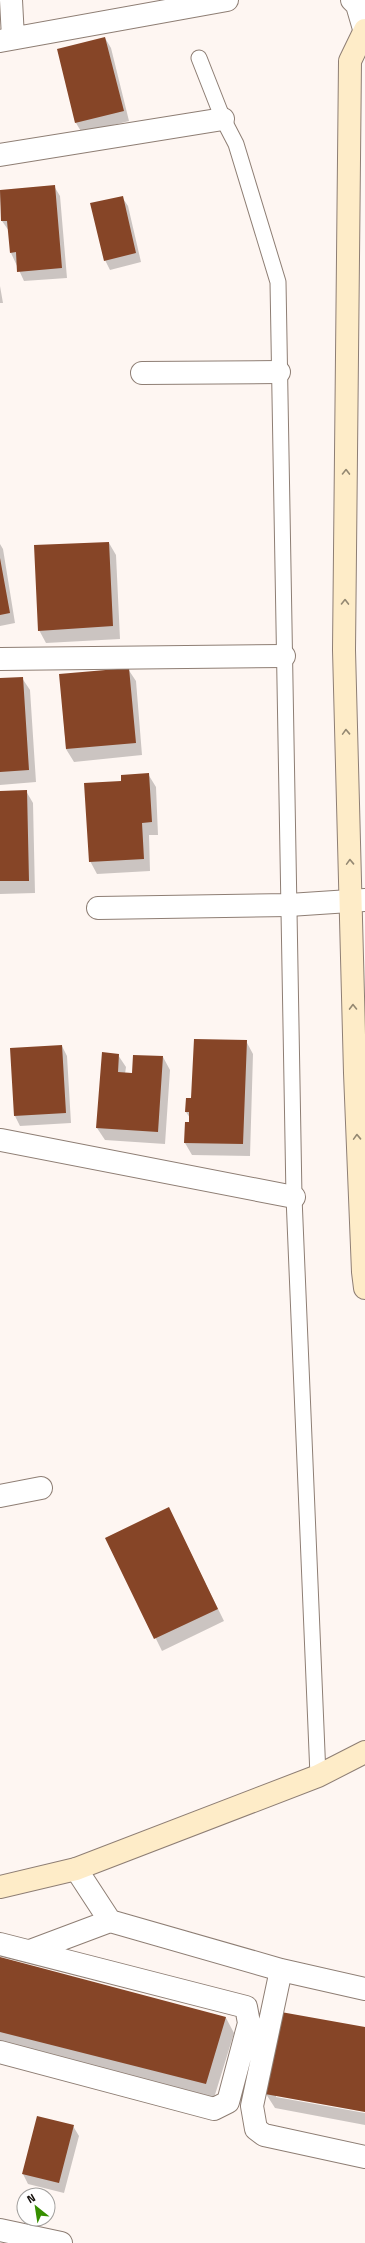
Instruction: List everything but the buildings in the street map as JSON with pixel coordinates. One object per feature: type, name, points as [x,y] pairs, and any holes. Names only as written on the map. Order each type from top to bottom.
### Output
[{"type":"street","points":[[11,0],[7,40],[227,0]]},
{"type":"street","points":[[352,0],[357,5],[365,30],[350,61],[344,650],[358,900],[357,1121],[362,1272],[365,1288]]},
{"type":"street","points":[[0,155],[223,119]]},
{"type":"street","points":[[142,373],[279,372]]},
{"type":"street","points":[[0,659],[284,656]]},
{"type":"street","points":[[98,908],[288,906],[358,900]]},
{"type":"street","points":[[1,1140],[294,1197]]},
{"type":"street","points":[[0,1496],[41,1488]]},
{"type":"street","points":[[0,1887],[76,1869],[318,1776],[365,1752]]},
{"type":"street","points":[[76,1869],[110,1921]]},
{"type":"street","points":[[30,1951],[110,1921],[281,1970],[365,1989]]},
{"type":"street","points":[[0,1944],[246,2007],[249,2023],[228,2102],[222,2107],[214,2109],[0,2052]]},
{"type":"street","points":[[281,1970],[252,2106],[256,2128],[264,2135],[365,2157]]},
{"type":"street","points":[[30,2050],[92,2064],[100,2070],[106,2080]]},
{"type":"street","points":[[0,2230],[61,2243]]},
{"type":"lane","points":[[199,58],[223,119],[236,144],[278,282],[294,1197],[318,1776]]}]
